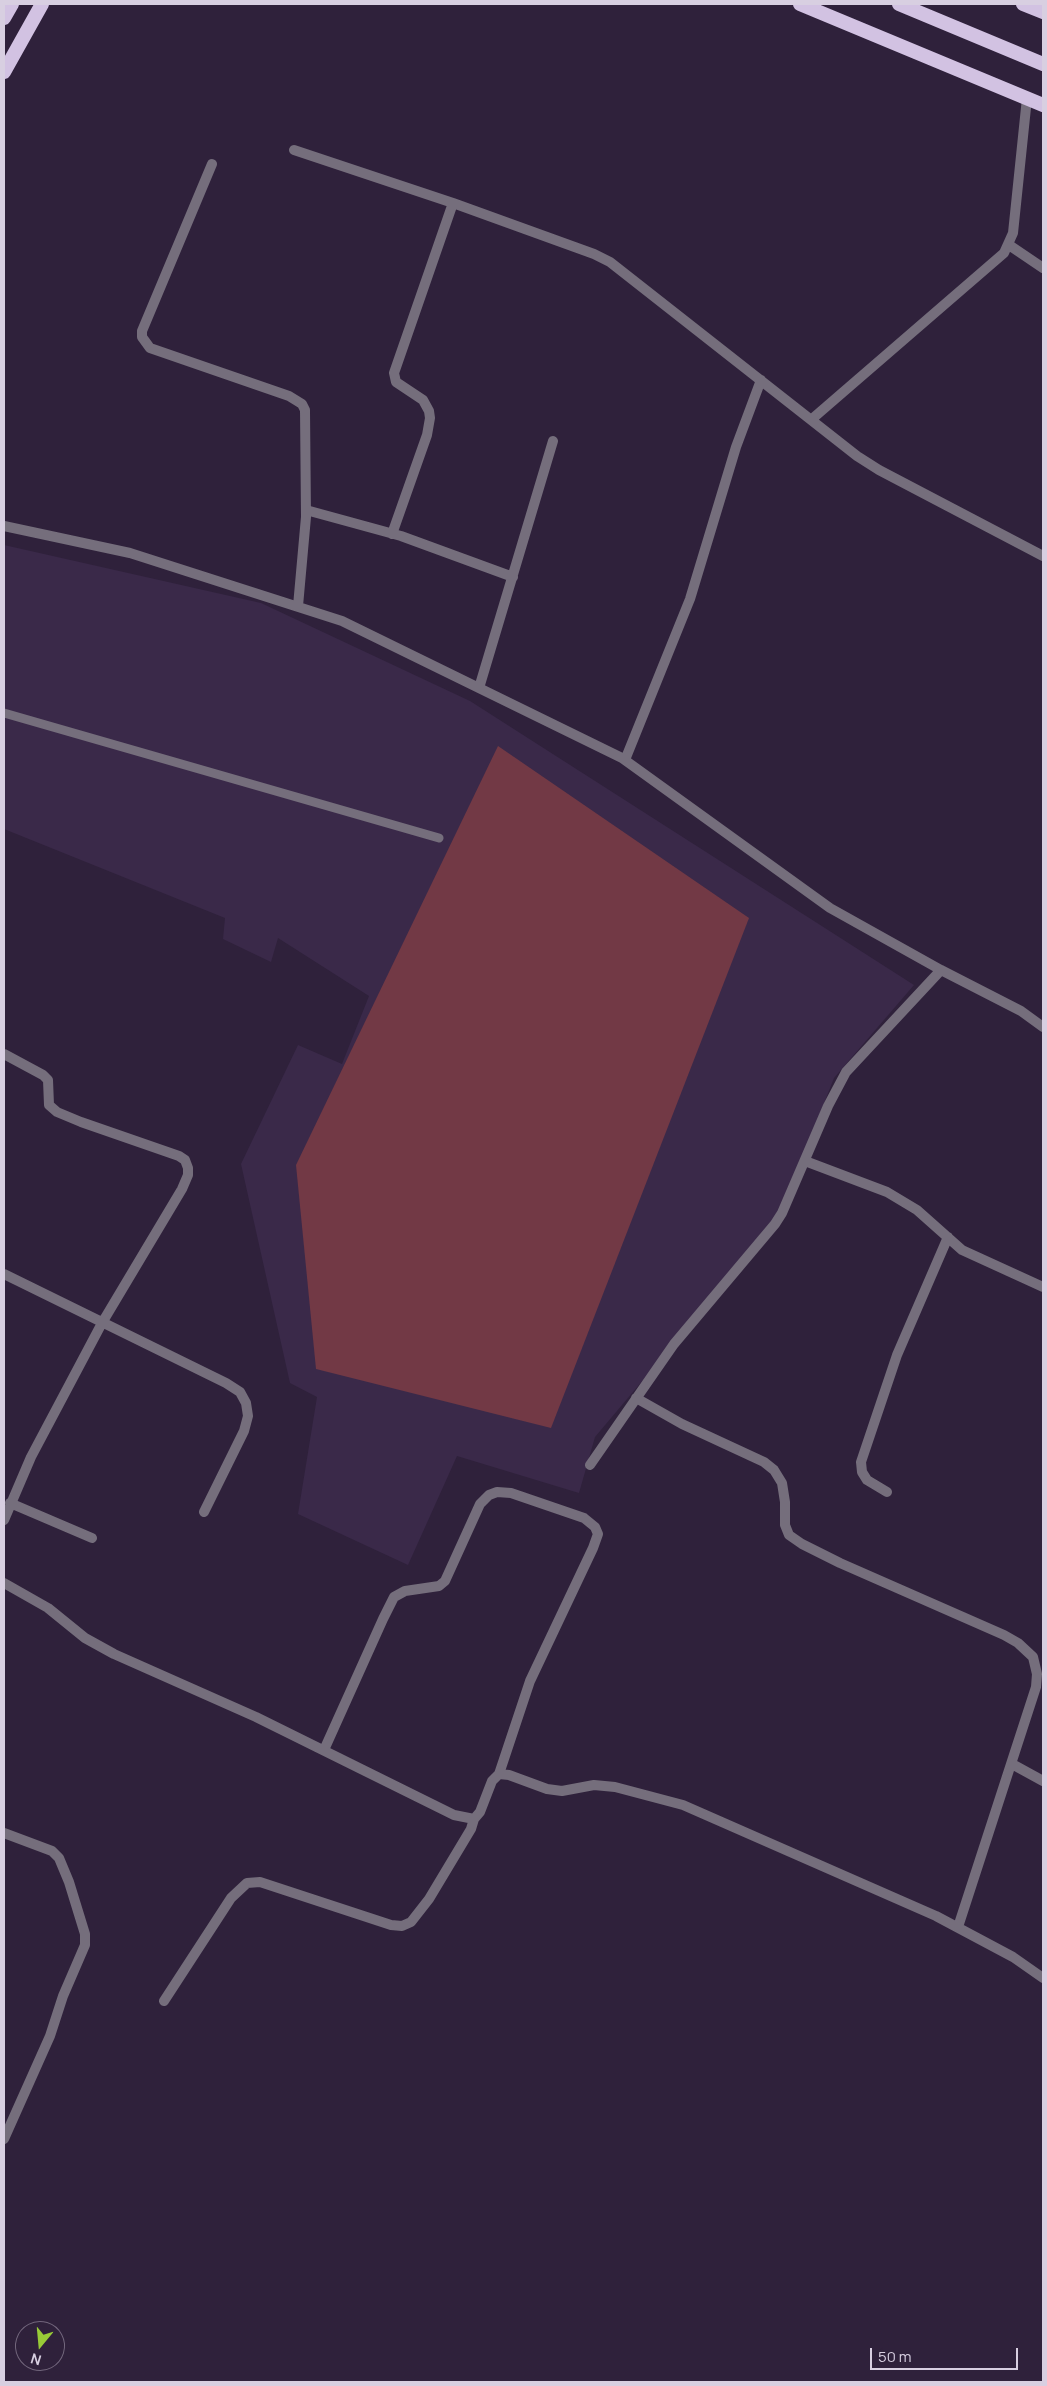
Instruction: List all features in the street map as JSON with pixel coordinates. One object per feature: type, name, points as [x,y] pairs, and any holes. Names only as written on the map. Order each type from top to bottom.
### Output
[{"type":"highway","points":[[4,18],[12,4]]},
{"type":"highway","points":[[4,72],[42,4]]},
{"type":"highway","points":[[800,4],[1043,105]]},
{"type":"highway","points":[[899,4],[1043,64]]},
{"type":"highway","points":[[1023,4],[1043,12]]},
{"type":"street","points":[[812,419],[997,260],[1010,245],[1014,233],[1027,98]]},
{"type":"street","points":[[294,150],[453,203],[594,254],[610,262],[857,456],[879,470],[1043,556]]},
{"type":"street","points":[[212,164],[142,331],[142,337],[150,348],[290,396],[302,404],[305,410],[306,510],[298,606]]},
{"type":"street","points":[[392,534],[427,435],[430,418],[429,411],[423,400],[399,385],[394,379],[394,373],[453,203]]},
{"type":"street","points":[[1010,245],[1043,268]]},
{"type":"street","points":[[625,760],[690,599],[736,447],[761,380]]},
{"type":"street","points":[[480,688],[554,441]]},
{"type":"street","points":[[306,510],[392,534],[513,577]]},
{"type":"street","points":[[4,526],[130,553],[342,621],[625,760],[830,908],[941,970],[1021,1011],[1043,1026]]},
{"type":"street","points":[[590,1465],[674,1344],[775,1224],[782,1213],[846,1072],[941,970]]},
{"type":"street","points":[[4,1054],[43,1075],[48,1080],[50,1105],[57,1112],[179,1156],[185,1160],[188,1168],[188,1175],[182,1189],[102,1323],[31,1458],[4,1520]]},
{"type":"street","points":[[805,1160],[887,1192],[917,1210],[962,1250],[1043,1287]]},
{"type":"street","points":[[887,1492],[868,1480],[862,1472],[861,1462],[897,1355],[948,1237]]},
{"type":"street","points":[[4,1274],[226,1383],[240,1392],[246,1403],[248,1416],[244,1431],[204,1512]]},
{"type":"street","points":[[636,1398],[682,1424],[764,1462],[774,1470],[782,1483],[786,1502],[785,1525],[789,1535],[802,1544],[1018,1643],[1033,1657],[1037,1674],[1036,1687],[958,1927]]},
{"type":"street","points":[[164,2001],[231,1898],[248,1883],[260,1882],[390,1925],[402,1926],[411,1922],[430,1899],[471,1829],[474,1819],[480,1812],[492,1781],[499,1774],[530,1681],[593,1548],[598,1534],[595,1527],[584,1518],[511,1493],[497,1492],[489,1495],[480,1504],[445,1581],[439,1586],[405,1590],[394,1597],[324,1750]]},
{"type":"street","points":[[10,1503],[92,1538]]},
{"type":"street","points":[[4,1583],[48,1608],[72,1630],[92,1642],[324,1750],[454,1815],[474,1819]]},
{"type":"street","points":[[1012,1764],[1043,1781]]},
{"type":"street","points":[[499,1774],[509,1775],[562,1791],[594,1785],[615,1787],[683,1805],[762,1838],[958,1927],[1013,1957],[1043,1978]]},
{"type":"street","points":[[4,1833],[52,1851],[59,1858],[69,1882],[85,1934],[85,1946],[63,1996],[50,2036],[4,2138]]},
{"type":"lane","points":[[4,713],[439,838]]},
{"type":"shaded area","points":[[4,545],[261,603],[470,701],[914,985],[834,1078],[778,1220],[595,1437],[579,1493],[457,1456],[408,1565],[298,1514],[317,1397],[290,1383],[241,1164],[298,1045],[342,1064],[369,996],[278,938],[271,962],[223,939],[225,918],[4,829]]},
{"type":"shaded area","points":[[498,746],[749,918],[551,1428],[316,1369],[296,1165]]}]
